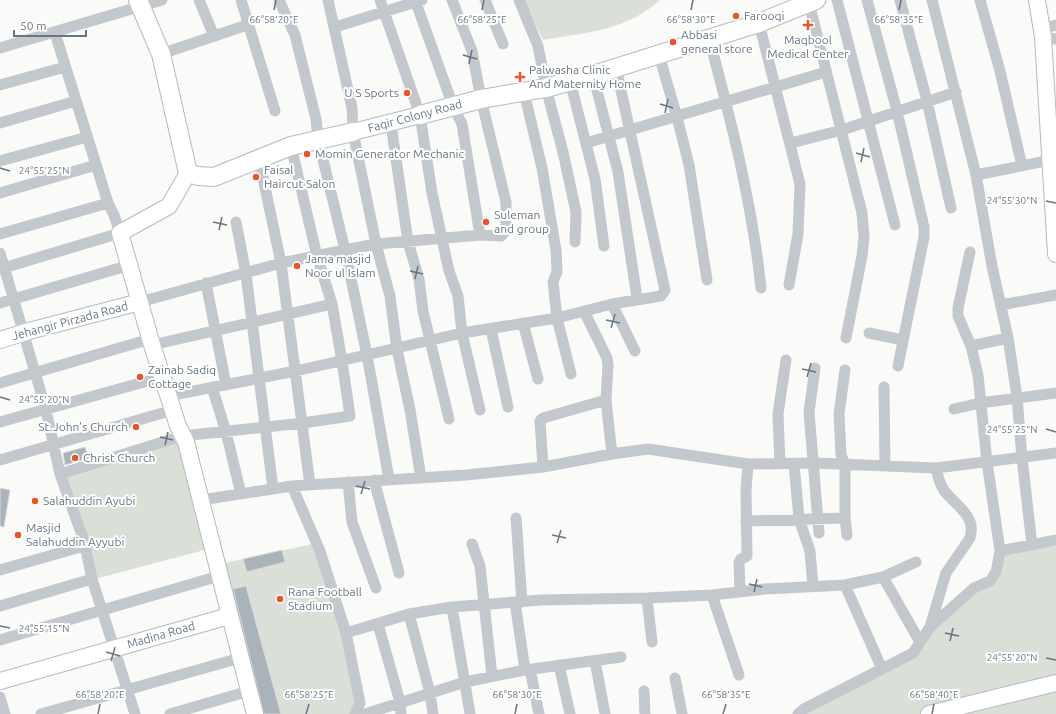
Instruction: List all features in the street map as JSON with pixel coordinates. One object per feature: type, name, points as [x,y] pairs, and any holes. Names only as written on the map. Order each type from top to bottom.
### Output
[{"type":"main road","points":[[1037,0],[1049,33],[1056,254]]},
{"type":"main road","name":"Faqir Colony Road","points":[[188,173],[198,176],[214,177],[291,146],[391,124],[453,106],[546,88],[659,55],[759,23],[813,2]]},
{"type":"main road","points":[[140,4],[161,54],[188,173],[169,206],[120,234],[170,403],[182,436],[186,442],[255,714]]},
{"type":"main road","name":"Jehangir Pirzada Road","points":[[0,340],[140,302]]},
{"type":"main road","name":"Madina Road","points":[[0,681],[229,616]]},
{"type":"main road","points":[[929,714],[1056,683]]},
{"type":"street","points":[[0,48],[55,33],[140,4],[162,0]]},
{"type":"street","points":[[199,0],[214,36]]},
{"type":"street","points":[[241,0],[247,25],[275,111]]},
{"type":"street","points":[[279,0],[295,35],[316,119],[318,139],[345,250],[367,355],[389,479]]},
{"type":"street","points":[[328,0],[352,108],[353,132],[376,244],[390,296],[397,349],[410,410],[421,478]]},
{"type":"street","points":[[380,0],[420,115],[432,193],[449,271],[458,296],[462,333],[480,410]]},
{"type":"street","points":[[140,302],[281,264],[376,244],[480,236],[501,236],[506,228],[506,202],[481,100],[472,51],[452,0]]},
{"type":"street","points":[[485,0],[503,44]]},
{"type":"street","points":[[519,0],[538,46],[546,88],[576,212],[575,242]]},
{"type":"street","points":[[837,0],[895,225]]},
{"type":"street","points":[[867,0],[897,111],[921,212],[924,238],[898,366]]},
{"type":"street","points":[[900,0],[927,101],[951,208]]},
{"type":"street","points":[[932,0],[976,175],[1008,338],[1017,397],[1032,545]]},
{"type":"street","points":[[980,0],[1000,71],[1022,166]]},
{"type":"street","points":[[335,27],[418,1],[453,106],[462,124],[480,236]]},
{"type":"street","points":[[813,2],[826,72],[862,213],[864,237],[846,338]]},
{"type":"street","points":[[759,23],[791,143],[800,184],[798,234],[789,285]]},
{"type":"street","points":[[161,54],[247,25]]},
{"type":"street","points":[[2,269],[120,234],[114,215],[108,203],[55,33]]},
{"type":"street","points":[[709,38],[726,101],[746,188],[761,288]]},
{"type":"street","points":[[659,55],[677,117],[688,165],[707,280]]},
{"type":"street","points":[[0,85],[65,67]]},
{"type":"street","points":[[0,460],[52,444],[212,387],[296,371],[462,333],[557,318],[636,298],[661,296],[664,290],[631,131],[616,68]]},
{"type":"street","points":[[586,143],[631,131],[726,101],[826,72]]},
{"type":"street","points":[[593,75],[618,172],[636,298]]},
{"type":"street","points":[[570,81],[595,179],[604,246]]},
{"type":"street","points":[[524,92],[542,168],[556,250],[557,272],[553,282],[557,318],[571,374]]},
{"type":"street","points":[[791,143],[842,130],[956,92]]},
{"type":"street","points":[[0,123],[76,101]]},
{"type":"street","points":[[391,124],[408,242],[419,279],[423,311],[449,419]]},
{"type":"street","points":[[0,161],[87,137]]},
{"type":"street","points":[[60,474],[182,436],[303,423],[350,416],[332,304],[317,256],[291,146]]},
{"type":"street","points":[[259,159],[281,264],[310,485]]},
{"type":"street","points":[[976,175],[1053,159]]},
{"type":"street","points":[[0,193],[96,165]]},
{"type":"street","points":[[0,234],[108,203]]},
{"type":"street","points":[[236,222],[246,274],[264,427],[273,489]]},
{"type":"street","points":[[0,252],[2,269],[13,299],[46,410],[52,444],[60,474],[84,546],[92,579],[135,714]]},
{"type":"street","points":[[798,714],[804,709],[913,654],[930,627],[974,588],[990,581],[996,572],[1000,551],[987,462],[978,375],[971,346],[958,316],[958,308],[970,252]]},
{"type":"street","points":[[0,303],[130,264]]},
{"type":"street","points":[[206,283],[226,385]]},
{"type":"street","points":[[1001,305],[1056,295]]},
{"type":"street","points":[[0,383],[151,342],[215,330],[332,304]]},
{"type":"street","points":[[612,304],[635,351]]},
{"type":"street","points":[[584,311],[607,358],[606,400],[612,454]]},
{"type":"street","points":[[523,323],[538,379]]},
{"type":"street","points":[[491,329],[508,407]]},
{"type":"street","points":[[869,333],[903,340]]},
{"type":"street","points":[[971,346],[1008,338]]},
{"type":"street","points":[[780,464],[778,414],[786,360]]},
{"type":"street","points":[[815,368],[809,412],[819,533]]},
{"type":"street","points":[[845,370],[839,414],[841,455],[845,464],[845,518],[847,535]]},
{"type":"street","points":[[0,422],[162,377]]},
{"type":"street","points":[[212,387],[226,432],[241,494]]},
{"type":"street","points":[[884,387],[885,466]]},
{"type":"street","points":[[954,409],[1017,397],[1056,393]]},
{"type":"street","points":[[543,467],[540,421],[543,418],[606,400]]},
{"type":"street","points":[[201,500],[292,486],[389,479],[466,476],[543,467],[648,449],[748,464],[814,463],[936,468],[1056,453]]},
{"type":"street","points":[[740,592],[739,563],[741,559],[747,556],[746,521],[748,464]]},
{"type":"street","points":[[794,464],[799,519],[810,551],[813,586]]},
{"type":"street","points":[[930,627],[946,573],[970,538],[972,532],[972,524],[944,490],[939,481],[936,468]]},
{"type":"street","points":[[374,480],[399,573]]},
{"type":"street","points":[[348,482],[352,522],[376,588]]},
{"type":"street","points":[[292,486],[320,551],[346,633],[360,703],[355,714]]},
{"type":"street","points":[[516,518],[518,602],[527,669],[539,714]]},
{"type":"street","points":[[746,521],[845,518]]},
{"type":"street","points":[[1000,551],[1056,540]]},
{"type":"street","points":[[472,544],[480,566],[492,676]]},
{"type":"street","points":[[0,570],[84,546]]},
{"type":"street","points":[[346,633],[409,614],[452,607],[518,602],[712,595],[813,586],[845,585],[883,577],[916,562]]},
{"type":"street","points":[[0,640],[219,576]]},
{"type":"street","points":[[883,577],[920,642]]},
{"type":"street","points":[[0,606],[92,579]]},
{"type":"street","points":[[845,585],[882,669]]},
{"type":"street","points":[[712,595],[739,675]]},
{"type":"street","points":[[647,598],[652,642]]},
{"type":"street","points":[[452,607],[470,714]]},
{"type":"street","points":[[409,614],[430,693],[433,714]]},
{"type":"street","points":[[378,624],[400,702],[401,714]]},
{"type":"street","points":[[365,714],[465,682],[492,676],[527,669],[622,657]]},
{"type":"street","points":[[41,714],[240,658]]},
{"type":"street","points":[[595,660],[605,714]]},
{"type":"street","points":[[559,666],[570,714]]},
{"type":"street","points":[[675,678],[682,714]]},
{"type":"street","points":[[170,714],[249,691]]},
{"type":"street","points":[[644,691],[645,714]]},
{"type":"street","points":[[0,697],[5,714]]},
{"type":"shaded area","points":[[523,0],[660,0],[634,18],[620,24],[605,29],[543,40]]},
{"type":"shaded area","points":[[182,440],[212,548],[95,579],[65,477]]},
{"type":"shaded area","points":[[1056,539],[1056,714],[797,714],[912,653],[930,626],[990,580],[1000,549]]},
{"type":"shaded area","name":"Rana Football Stadium","points":[[317,543],[360,703],[355,714],[257,714],[216,565]]},
{"type":"building","points":[[85,447],[89,458],[65,465],[63,453]]},
{"type":"building","points":[[0,488],[10,490],[4,527],[0,526]]},
{"type":"building","points":[[282,550],[285,562],[247,572],[243,559]]},
{"type":"building","points":[[246,586],[281,714],[264,714],[233,589]]},
{"type":"place","name":"Farooqi","points":[[736,16]]},
{"type":"place","name":"Maqbool Medical Center","points":[[808,25]]},
{"type":"place","name":"Abbasi general store","points":[[673,42]]},
{"type":"place","name":"Palwasha Clinic And Maternity Home","points":[[520,77]]},
{"type":"place","name":"U S Sports","points":[[407,93]]},
{"type":"place","name":"Momin Generator Mechanic","points":[[307,154]]},
{"type":"place","name":"Faisal Haircut Salon","points":[[256,177]]},
{"type":"place","name":"Suleman and group","points":[[486,222]]},
{"type":"place","name":"Jama masjid Noor ul Islam","points":[[297,266]]},
{"type":"place","name":"Zainab Sadiq Cottage","points":[[140,377]]},
{"type":"place","name":"St.John's Church","points":[[136,427]]},
{"type":"place","name":"Christ Church","points":[[75,458]]},
{"type":"place","name":"Salahuddin Ayubi","points":[[35,501]]},
{"type":"place","name":"Masjid Salahuddin Ayyubi","points":[[18,535]]},
{"type":"place","name":"Rana Football Stadium","points":[[280,599]]}]
